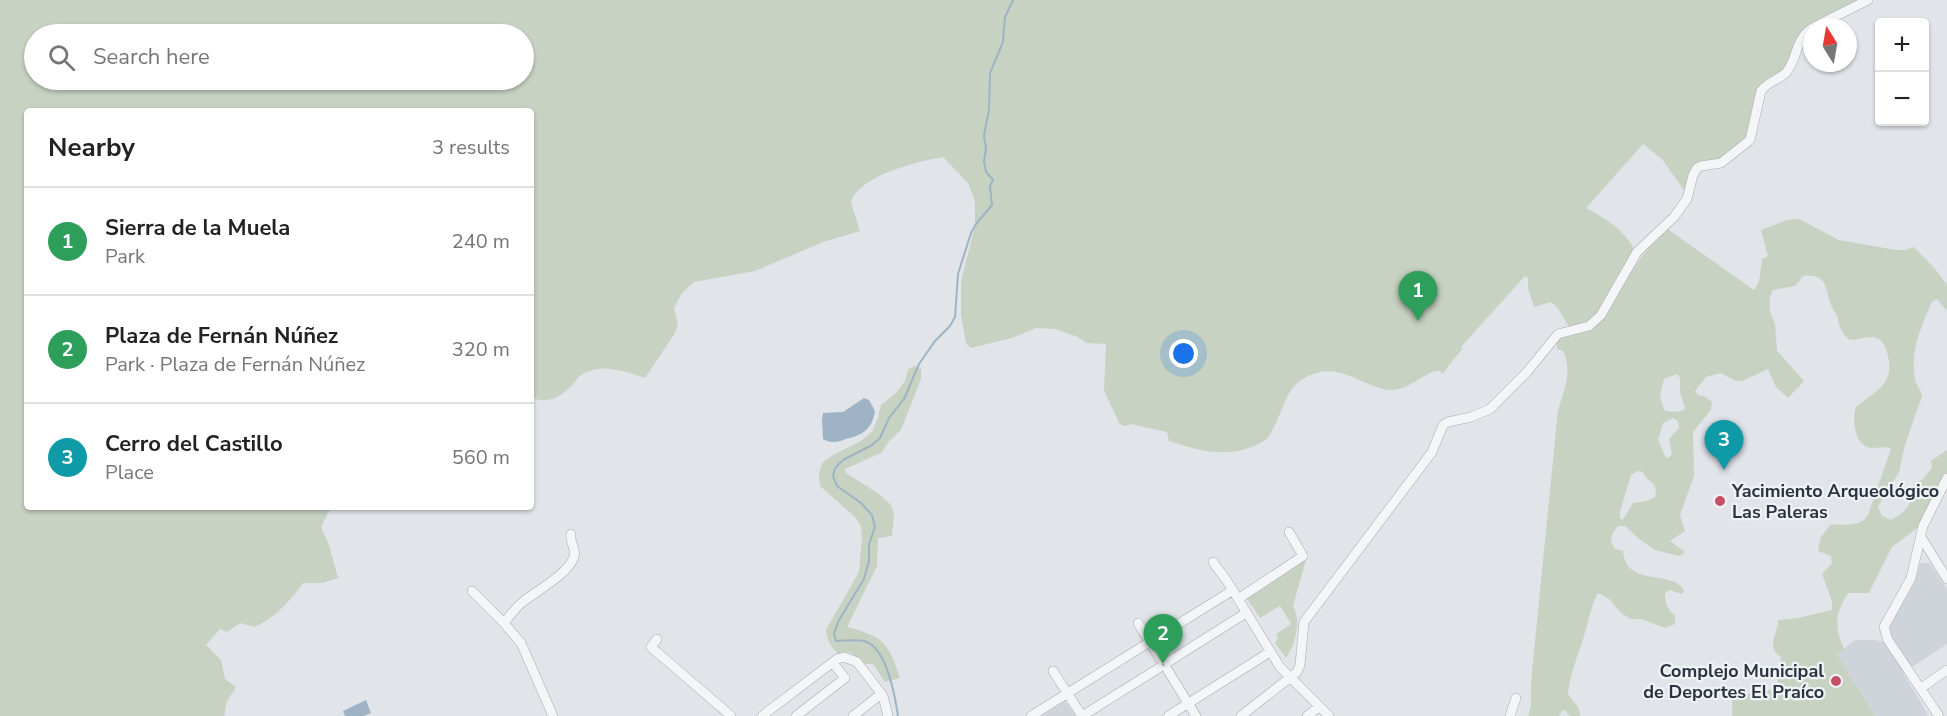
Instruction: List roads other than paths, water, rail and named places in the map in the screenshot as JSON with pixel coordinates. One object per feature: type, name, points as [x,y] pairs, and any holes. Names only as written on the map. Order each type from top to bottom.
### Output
[{"type":"street","points":[[1833,18],[1868,0]]},
{"type":"street","points":[[1241,716],[1297,672],[1300,665],[1304,622],[1432,452],[1443,424],[1471,417],[1490,408],[1527,372],[1558,334],[1589,326],[1600,315],[1637,252],[1674,217],[1687,199],[1693,174],[1697,168],[1721,163],[1750,140],[1761,91],[1788,70],[1797,45],[1803,36]]},
{"type":"street","points":[[1939,716],[1888,640],[1884,627],[1911,578],[1923,526],[1947,478]]},
{"type":"street","points":[[1238,599],[1303,556],[1289,532]]},
{"type":"street","points":[[504,623],[522,603],[568,567],[574,556],[571,534]]},
{"type":"street","points":[[1921,537],[1947,579]]},
{"type":"street","points":[[1212,562],[1233,590],[1270,652],[1291,679],[1329,716]]},
{"type":"street","points":[[1031,716],[1233,590]]},
{"type":"street","points":[[472,591],[504,623],[525,650],[553,716]]},
{"type":"street","points":[[1053,671],[1082,716],[1246,613]]},
{"type":"street","points":[[1138,623],[1196,716]]},
{"type":"street","points":[[657,639],[651,647],[731,716]]},
{"type":"street","points":[[1167,716],[1270,652]]},
{"type":"street","points":[[762,716],[844,657],[856,662],[881,694],[888,716]]},
{"type":"street","points":[[796,716],[845,678],[833,663]]},
{"type":"street","points":[[1921,688],[1947,670]]},
{"type":"street","points":[[853,716],[881,694]]},
{"type":"street","points":[[1510,716],[1516,698]]},
{"type":"street","points":[[1307,716],[1319,707]]},
{"type":"water","points":[[864,398],[869,400],[875,411],[872,422],[866,430],[837,442],[823,439],[823,413],[843,412]]},
{"type":"water","points":[[366,700],[371,713],[364,716],[345,716],[343,711]]},
{"type":"waterway","points":[[898,716],[888,673],[879,652],[864,641],[836,641],[834,634],[839,620],[864,579],[869,561],[869,544],[875,527],[872,515],[861,503],[837,486],[833,476],[835,468],[843,460],[872,445],[880,438],[889,418],[904,399],[919,364],[955,317],[958,274],[971,233],[992,205],[990,186],[993,180],[986,172],[984,161],[990,73],[1003,42],[1005,17],[1013,0]]},
{"type":"place","name":"Sierra de la Muela","points":[[1418,321]]},
{"type":"place","name":"Cerro del Castillo","points":[[1724,470]]},
{"type":"place","name":"Yacimiento Arqueológico Las Paleras","points":[[1720,501]]},
{"type":"place","name":"Plaza de Fernán Núñez","points":[[1163,664]]},
{"type":"place","name":"Complejo Municipal de Deportes El Praíco","points":[[1836,681]]}]
